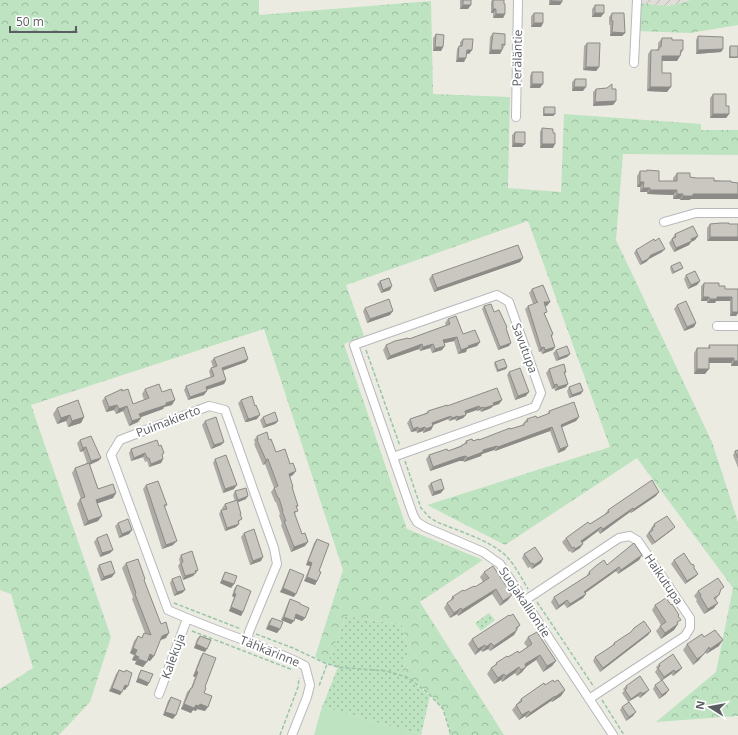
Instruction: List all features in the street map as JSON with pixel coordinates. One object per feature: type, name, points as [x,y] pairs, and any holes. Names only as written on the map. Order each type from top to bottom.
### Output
[{"type":"street","name":"Peräläntie","points":[[516,117],[518,0]]},
{"type":"street","points":[[634,63],[637,0]]},
{"type":"street","points":[[664,222],[696,213],[738,213]]},
{"type":"street","name":"Savutupa","points":[[354,345],[497,295],[509,302],[541,393],[535,407],[393,457]]},
{"type":"street","points":[[717,326],[738,326]]},
{"type":"street","name":"Suojakalliontie","points":[[354,345],[417,522],[425,527],[483,552],[500,564],[613,735]]},
{"type":"street","name":"Puimakierto","points":[[168,610],[112,455],[120,440],[210,406],[225,410],[274,548],[277,564],[249,632],[247,642]]},
{"type":"street","name":"Haikutupa","points":[[524,601],[619,538],[630,536],[638,541],[690,618],[690,628],[685,636],[589,699]]},
{"type":"street","name":"Tähkärinne","points":[[168,610],[187,619],[297,661],[305,666],[310,685],[307,698],[292,735]]},
{"type":"street","name":"Kalekuja","points":[[160,694],[187,619]]},
{"type":"path","points":[[184,628],[297,672]]},
{"type":"path","points":[[327,664],[338,667],[386,671],[407,677],[427,692],[444,709],[450,732],[449,735]]},
{"type":"path","points":[[280,735],[298,687],[299,677]]},
{"type":"shaded area","points":[[637,0],[692,0],[668,6],[637,3]]},
{"type":"green space","points":[[0,0],[259,0],[259,15],[431,1],[433,94],[510,97],[508,188],[561,192],[564,114],[701,124],[701,130],[738,130],[738,155],[623,154],[616,240],[712,442],[738,522],[738,716],[656,722],[716,672],[733,588],[637,458],[505,545],[427,505],[610,447],[528,221],[346,285],[364,336],[344,344],[407,529],[483,560],[420,602],[504,735],[449,735],[450,732],[447,718],[437,701],[418,685],[401,675],[409,651],[402,625],[346,616],[327,664],[315,657],[343,570],[264,329],[31,405],[111,637],[90,702],[59,735],[0,735],[0,689],[33,668],[11,594],[0,590]]},
{"type":"green space","points":[[692,0],[738,0],[738,25],[690,33],[636,31],[637,3],[668,6]]},
{"type":"green space","points":[[489,613],[495,620],[481,631],[475,623]]},
{"type":"green space","points":[[346,616],[402,625],[409,651],[401,675],[407,677],[430,696],[421,735],[322,707],[338,667],[327,664]]},
{"type":"green space","points":[[322,707],[421,735],[314,735]]},
{"type":"building","points":[[463,0],[471,0],[471,5],[463,5]]},
{"type":"building","points":[[493,0],[504,0],[505,14],[496,14],[496,9],[493,9]]},
{"type":"building","points":[[562,0],[562,2],[551,1]]},
{"type":"building","points":[[595,5],[604,5],[604,13],[595,13]]},
{"type":"building","points":[[534,13],[543,13],[543,23],[534,23]]},
{"type":"building","points":[[612,13],[624,13],[625,33],[612,32]]},
{"type":"building","points":[[493,33],[505,34],[505,45],[502,44],[502,50],[491,50]]},
{"type":"building","points":[[436,34],[444,35],[443,47],[435,47]]},
{"type":"building","points":[[698,36],[723,37],[723,49],[698,50]]},
{"type":"building","points":[[662,38],[683,40],[683,50],[681,50],[680,56],[662,56],[662,73],[671,73],[671,87],[650,87],[651,50],[659,50],[659,47],[661,47]]},
{"type":"building","points":[[463,39],[473,39],[472,50],[467,50],[466,58],[458,58],[459,46],[462,46]]},
{"type":"building","points":[[587,43],[600,43],[599,67],[586,67]]},
{"type":"building","points":[[730,46],[738,46],[738,57],[730,57]]},
{"type":"building","points":[[532,72],[543,72],[543,84],[532,84]]},
{"type":"building","points":[[575,79],[586,79],[586,87],[574,87]]},
{"type":"building","points":[[612,84],[612,89],[616,89],[616,101],[595,102],[596,89],[607,88]]},
{"type":"building","points":[[713,94],[726,94],[726,106],[729,106],[729,114],[713,114]]},
{"type":"building","points":[[544,107],[555,107],[555,114],[544,114]]},
{"type":"building","points":[[542,128],[553,129],[553,133],[555,133],[555,144],[542,144]]},
{"type":"building","points":[[515,132],[525,132],[525,144],[514,143]]},
{"type":"building","points":[[640,171],[659,171],[659,181],[677,181],[677,173],[690,173],[690,177],[714,178],[714,181],[731,181],[738,183],[738,194],[693,194],[693,196],[683,196],[683,194],[677,194],[677,190],[650,190],[650,188],[643,188],[644,182],[640,182]]},
{"type":"building","points":[[710,224],[738,224],[738,237],[710,237]]},
{"type":"building","points":[[693,226],[698,236],[691,239],[692,241],[676,248],[672,239],[676,237],[675,234]]},
{"type":"building","points":[[659,238],[665,249],[651,255],[648,259],[642,262],[636,250],[654,239],[655,241]]},
{"type":"building","points":[[518,245],[523,258],[437,288],[432,275]]},
{"type":"building","points":[[680,262],[683,268],[674,272],[671,266]]},
{"type":"building","points":[[695,271],[700,281],[691,285],[686,275]]},
{"type":"building","points":[[389,278],[392,286],[383,290],[380,281]]},
{"type":"building","points":[[704,283],[719,283],[719,286],[725,286],[725,289],[738,289],[738,312],[732,312],[732,297],[717,297],[717,299],[710,299],[709,297],[703,297]]},
{"type":"building","points":[[543,285],[550,302],[544,302],[547,312],[544,313],[553,334],[551,335],[555,347],[545,350],[544,347],[541,348],[528,306],[538,302],[532,289]]},
{"type":"building","points":[[389,299],[393,311],[370,319],[365,308]]},
{"type":"building","points":[[686,301],[696,323],[687,327],[677,305]]},
{"type":"building","points":[[491,304],[494,312],[499,310],[507,327],[506,328],[511,343],[500,347],[484,306]]},
{"type":"building","points":[[456,316],[463,334],[475,330],[480,342],[461,350],[457,337],[443,340],[445,346],[435,349],[433,344],[423,347],[422,344],[390,356],[386,345],[395,341],[409,339],[450,324],[448,319]]},
{"type":"building","points":[[709,345],[738,345],[738,361],[734,361],[734,358],[709,358],[709,369],[697,369],[697,348],[710,348]]},
{"type":"building","points":[[567,346],[570,354],[559,358],[556,350]]},
{"type":"building","points":[[244,347],[248,359],[222,368],[226,380],[206,387],[207,391],[190,397],[186,386],[214,376],[211,368],[217,366],[214,358]]},
{"type":"building","points":[[504,359],[507,367],[498,370],[495,362]]},
{"type":"building","points":[[564,364],[566,372],[564,372],[568,384],[558,387],[557,384],[554,385],[549,369]]},
{"type":"building","points":[[520,368],[529,392],[518,396],[509,372]]},
{"type":"building","points":[[580,383],[583,391],[572,395],[569,387]]},
{"type":"building","points":[[159,384],[162,392],[171,389],[175,400],[166,403],[166,405],[139,414],[141,418],[132,421],[127,406],[119,409],[117,405],[109,407],[105,397],[122,389],[122,391],[128,389],[133,404],[149,398],[145,389]]},
{"type":"building","points":[[497,388],[502,400],[493,403],[494,405],[484,408],[480,408],[479,406],[465,411],[466,415],[452,418],[451,416],[432,423],[433,426],[426,429],[425,427],[419,429],[418,427],[413,429],[410,419],[428,413],[428,411],[447,406]]},
{"type":"building","points":[[252,396],[260,415],[249,419],[241,400]]},
{"type":"building","points":[[78,400],[84,417],[72,421],[70,415],[61,418],[57,408]]},
{"type":"building","points":[[574,402],[579,417],[561,425],[568,446],[560,449],[552,427],[498,447],[483,450],[483,452],[467,458],[466,456],[461,457],[433,467],[429,455],[462,446],[467,443],[466,441],[472,439],[473,441],[479,440],[510,428],[524,425],[524,423],[528,421],[527,419],[536,416],[537,418],[550,413],[549,411]]},
{"type":"building","points":[[275,412],[278,421],[266,425],[263,417]]},
{"type":"building","points":[[216,417],[224,442],[214,445],[205,421]]},
{"type":"building","points":[[267,432],[269,440],[271,439],[276,452],[285,449],[290,464],[293,463],[296,471],[289,474],[298,506],[296,506],[298,511],[294,512],[302,534],[305,533],[308,542],[294,547],[284,521],[286,521],[279,498],[274,488],[278,486],[268,459],[266,460],[257,440],[257,436]]},
{"type":"building","points":[[91,436],[101,458],[91,461],[86,447],[83,448],[80,440]]},
{"type":"building","points":[[157,440],[164,453],[162,454],[163,459],[151,464],[145,453],[134,458],[131,449]]},
{"type":"building","points":[[738,450],[738,458],[735,451]]},
{"type":"building","points":[[226,455],[237,485],[225,489],[215,459]]},
{"type":"building","points":[[89,463],[98,489],[113,484],[116,493],[96,500],[102,516],[88,521],[80,499],[85,497],[75,468]]},
{"type":"building","points":[[441,479],[444,489],[434,492],[431,483]]},
{"type":"building","points":[[652,480],[659,492],[603,529],[601,527],[581,541],[583,544],[575,549],[574,547],[572,548],[566,538],[588,522],[590,524],[609,512],[608,510]]},
{"type":"building","points":[[158,481],[167,505],[164,505],[177,541],[166,545],[146,485]]},
{"type":"building","points":[[246,488],[248,496],[238,500],[235,491]]},
{"type":"building","points":[[237,500],[242,519],[238,521],[239,524],[227,528],[221,510],[227,509],[225,504]]},
{"type":"building","points":[[667,516],[675,527],[655,542],[649,533],[653,530],[652,528],[655,526],[654,524]]},
{"type":"building","points":[[128,519],[132,530],[122,534],[118,523]]},
{"type":"building","points":[[254,529],[263,557],[253,561],[244,533]]},
{"type":"building","points":[[107,534],[113,550],[102,553],[97,538]]},
{"type":"building","points":[[317,539],[329,544],[317,581],[307,577],[312,563],[308,561]]},
{"type":"building","points":[[634,543],[642,555],[621,570],[619,567],[584,592],[586,594],[570,604],[567,600],[559,606],[554,597],[590,574],[589,572],[604,560],[607,565]]},
{"type":"building","points":[[535,547],[543,559],[534,565],[533,563],[531,564],[524,554]]},
{"type":"building","points":[[192,551],[198,570],[195,571],[196,573],[185,576],[181,563],[183,562],[181,555]]},
{"type":"building","points":[[684,553],[691,564],[694,565],[694,568],[698,574],[687,581],[674,560]]},
{"type":"building","points":[[138,559],[145,579],[144,580],[161,624],[166,622],[169,633],[162,636],[154,656],[150,654],[147,662],[138,659],[139,657],[135,655],[137,650],[133,648],[138,636],[142,638],[144,633],[151,635],[135,594],[136,593],[126,563]]},
{"type":"building","points":[[111,561],[115,573],[104,577],[99,565]]},
{"type":"building","points":[[493,566],[512,595],[503,601],[496,589],[462,610],[461,608],[454,613],[447,603],[454,598],[452,597],[463,590],[464,591],[474,586],[475,587],[489,578],[484,572]]},
{"type":"building","points":[[290,569],[304,575],[296,594],[283,588]]},
{"type":"building","points":[[225,572],[237,576],[234,584],[222,580]]},
{"type":"building","points":[[180,576],[185,590],[177,592],[172,579]]},
{"type":"building","points":[[718,578],[724,587],[721,589],[719,595],[714,598],[718,603],[708,609],[698,591]]},
{"type":"building","points":[[237,585],[251,591],[243,612],[231,607],[236,594],[234,593]]},
{"type":"building","points":[[666,598],[671,605],[672,604],[681,620],[677,622],[678,624],[665,633],[660,626],[666,622],[655,605]]},
{"type":"building","points":[[290,599],[309,608],[305,618],[296,614],[294,621],[284,617]]},
{"type":"building","points":[[513,614],[520,625],[516,628],[517,630],[494,646],[491,643],[486,647],[485,645],[478,649],[472,639],[509,615],[510,616]]},
{"type":"building","points":[[272,618],[283,622],[280,629],[269,625]]},
{"type":"building","points":[[644,621],[651,631],[603,668],[595,657],[615,644],[614,643]]},
{"type":"building","points":[[715,630],[723,640],[710,649],[709,647],[703,655],[697,659],[687,644],[702,634],[704,637]]},
{"type":"building","points":[[537,632],[556,661],[547,666],[540,655],[525,664],[526,667],[521,670],[519,667],[506,676],[504,674],[498,678],[491,668],[507,656],[508,657],[518,651],[519,653],[532,644],[528,637]]},
{"type":"building","points":[[200,636],[211,640],[207,649],[196,644]]},
{"type":"building","points":[[203,653],[216,658],[204,693],[212,696],[208,707],[200,704],[199,706],[196,705],[194,708],[184,704],[198,672],[196,671]]},
{"type":"building","points":[[673,654],[682,668],[675,672],[674,670],[664,677],[658,668],[660,666],[659,664]]},
{"type":"building","points":[[119,670],[125,672],[126,670],[132,673],[128,686],[125,685],[122,692],[112,688]]},
{"type":"building","points":[[141,670],[153,674],[149,683],[138,678]]},
{"type":"building","points":[[640,676],[649,690],[642,694],[641,692],[631,699],[625,690],[627,688],[626,686]]},
{"type":"building","points":[[553,680],[554,682],[558,680],[565,690],[530,713],[529,711],[522,715],[516,705],[522,701],[521,699],[544,683],[545,685]]},
{"type":"building","points":[[662,680],[669,690],[662,695],[655,685]]},
{"type":"building","points":[[171,697],[181,701],[176,715],[165,712]]},
{"type":"building","points":[[629,702],[636,712],[629,717],[622,707]]}]
